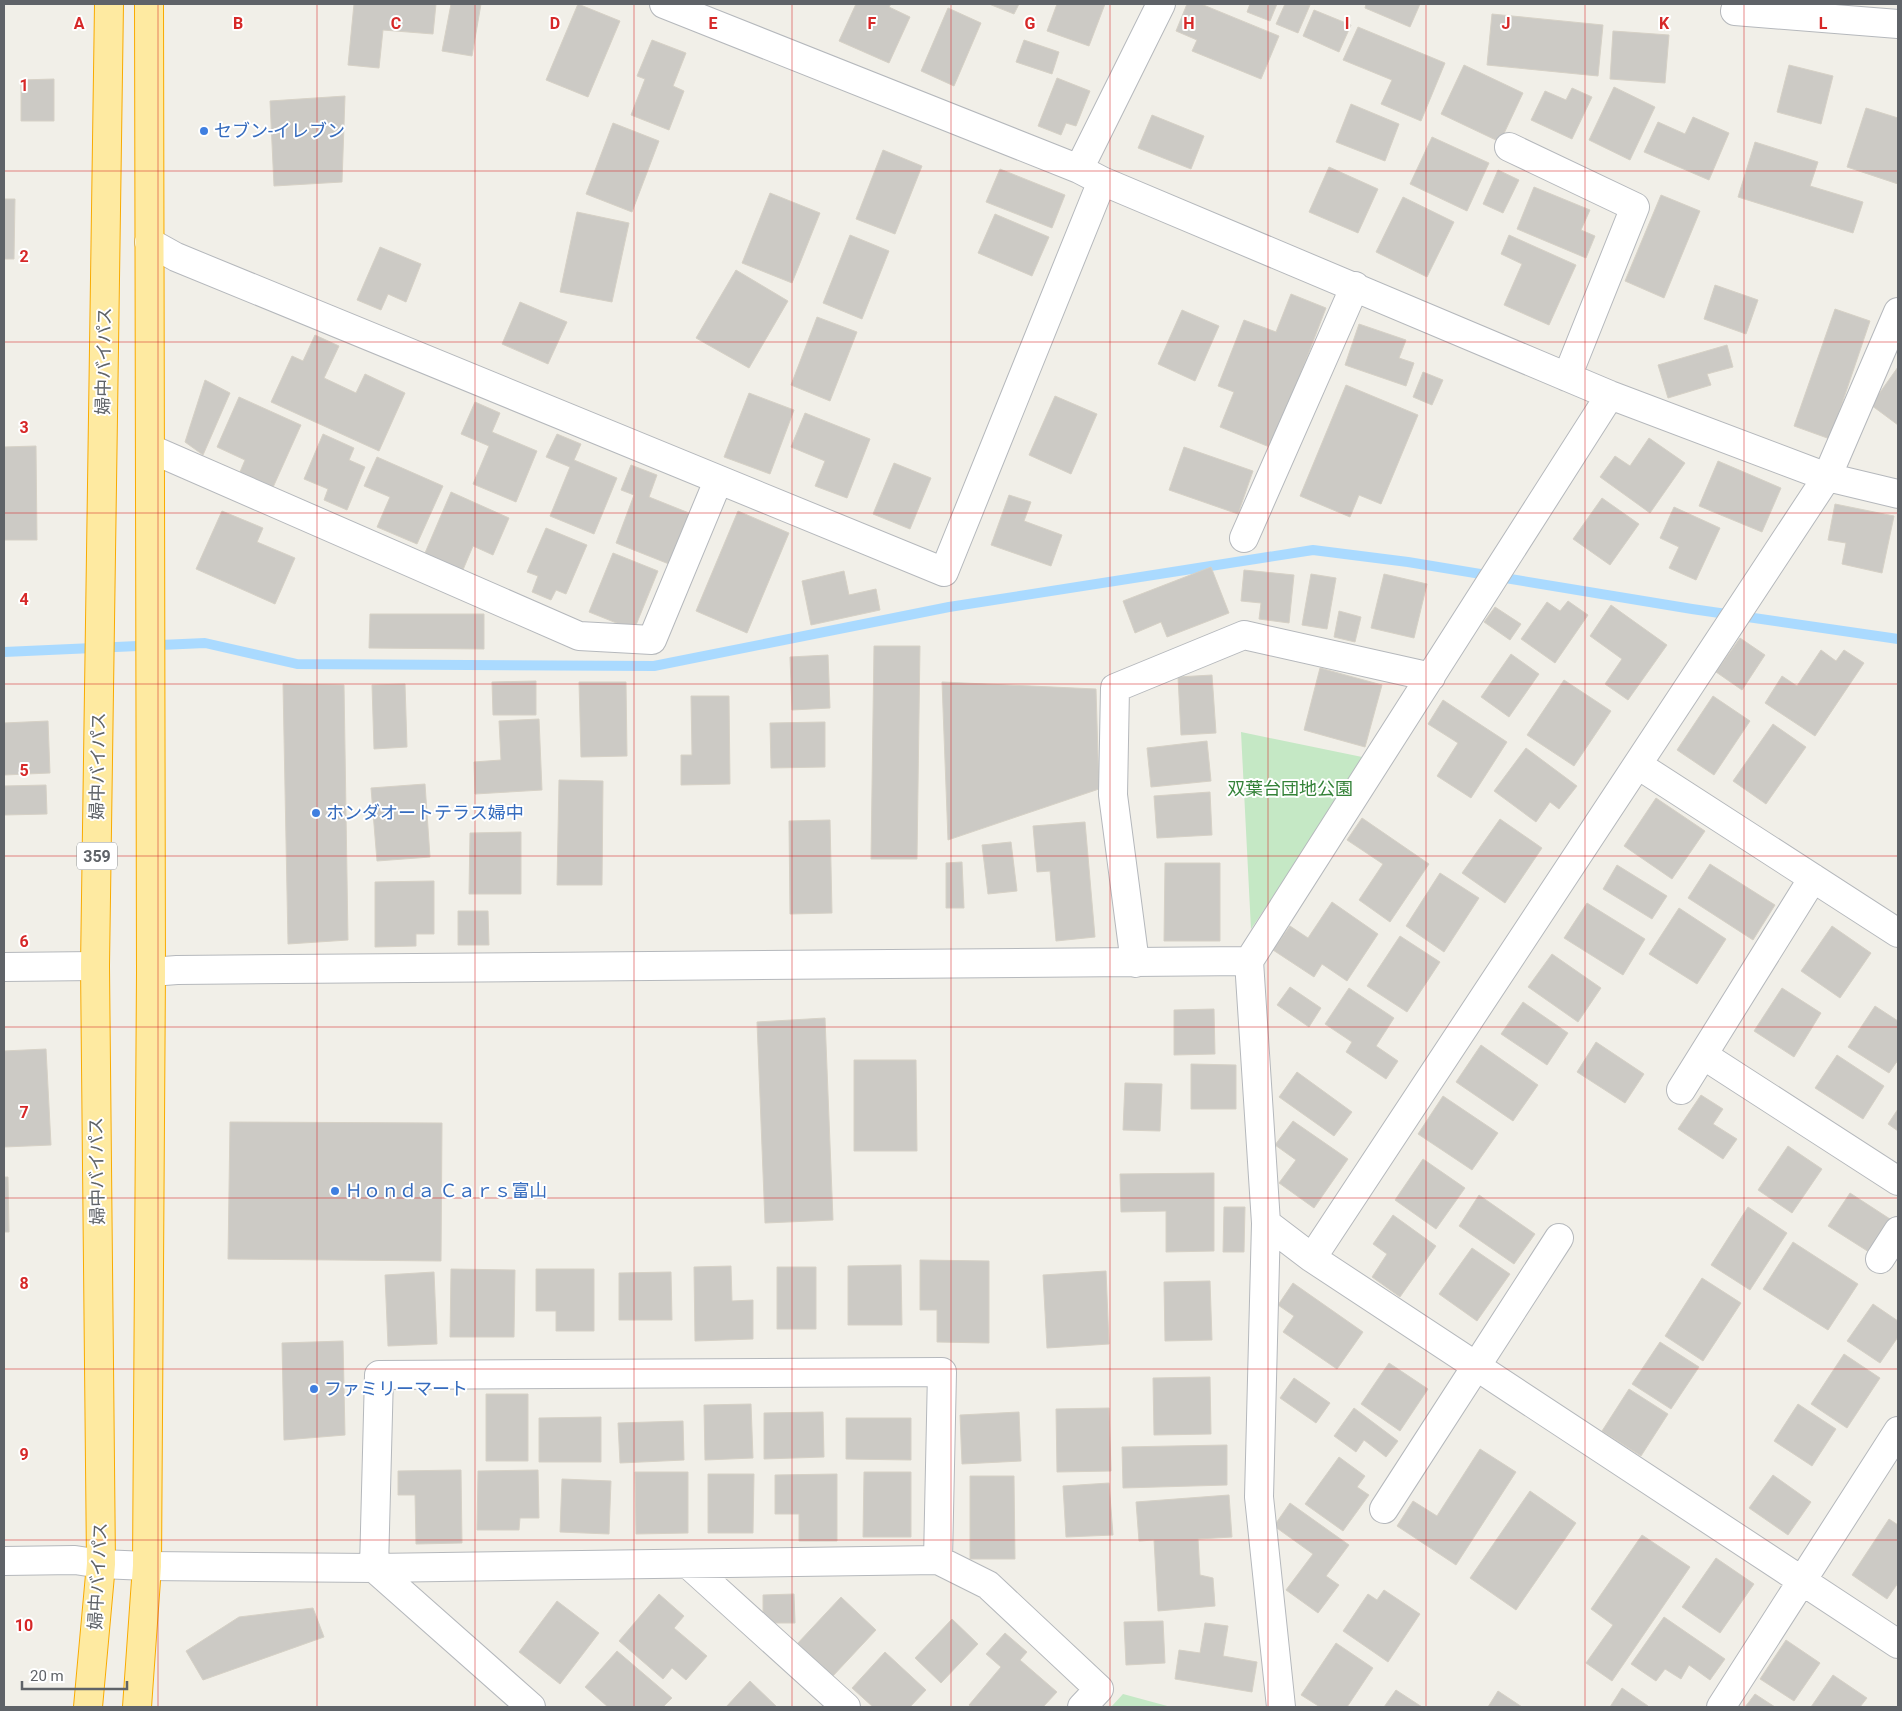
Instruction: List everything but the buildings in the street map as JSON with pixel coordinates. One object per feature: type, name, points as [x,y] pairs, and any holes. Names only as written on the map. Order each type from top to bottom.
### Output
[{"type":"highway","name":"婦中バイパス","points":[[88,1707],[101,1564],[95,966],[109,4]]},
{"type":"highway","points":[[137,1707],[147,1566],[151,972],[149,4]]},
{"type":"street","points":[[664,4],[1091,175],[1610,395],[1827,477],[1898,494]]},
{"type":"street","points":[[148,242],[185,260],[718,481],[944,572],[1091,175],[1161,4]]},
{"type":"street","points":[[1735,11],[1898,24]]},
{"type":"street","points":[[1509,147],[1635,207],[1567,377]]},
{"type":"street","points":[[1244,538],[1355,286]]},
{"type":"street","points":[[1312,1258],[1827,477],[1898,312]]},
{"type":"street","points":[[1281,1707],[1259,1497],[1266,1223],[1249,961],[1610,395]]},
{"type":"street","points":[[151,449],[578,636],[652,640],[718,481]]},
{"type":"street","points":[[1135,962],[1113,795],[1115,688],[1244,635],[1431,677]]},
{"type":"street","points":[[1638,765],[1898,933]]},
{"type":"street","points":[[1682,1090],[1813,878]]},
{"type":"street","points":[[151,972],[178,970],[1249,961]]},
{"type":"street","points":[[4,967],[95,966]]},
{"type":"street","points":[[1703,1055],[1898,1181]]},
{"type":"street","points":[[1266,1223],[1312,1258],[1898,1644]]},
{"type":"street","points":[[1880,1259],[1898,1231]]},
{"type":"street","points":[[1384,1509],[1559,1238]]},
{"type":"street","points":[[531,1707],[374,1568],[379,1375],[942,1372],[938,1560]]},
{"type":"street","points":[[1721,1707],[1898,1431]]},
{"type":"street","points":[[4,1561],[75,1560],[101,1564],[147,1566],[374,1568],[938,1560],[988,1585],[1099,1688],[1082,1707]]},
{"type":"street","points":[[688,1564],[846,1707]]},
{"type":"green space","name":"双葉台団地公園","points":[[1241,732],[1367,758],[1251,929]]},
{"type":"green space","points":[[1123,1694],[1171,1707],[1111,1707]]},
{"type":"waterway","points":[[4,652],[205,643],[297,664],[654,666],[949,607],[1313,550],[1408,562],[1692,609],[1898,639]]},
{"type":"place","name":"セブン-イレブン","points":[[204,131]]},
{"type":"place","name":"ホンダオートテラス婦中","points":[[316,813]]},
{"type":"place","name":"Ｈｏｎｄａ Ｃａｒｓ富山","points":[[335,1191]]},
{"type":"place","name":"ファミリーマート","points":[[314,1389]]}]
